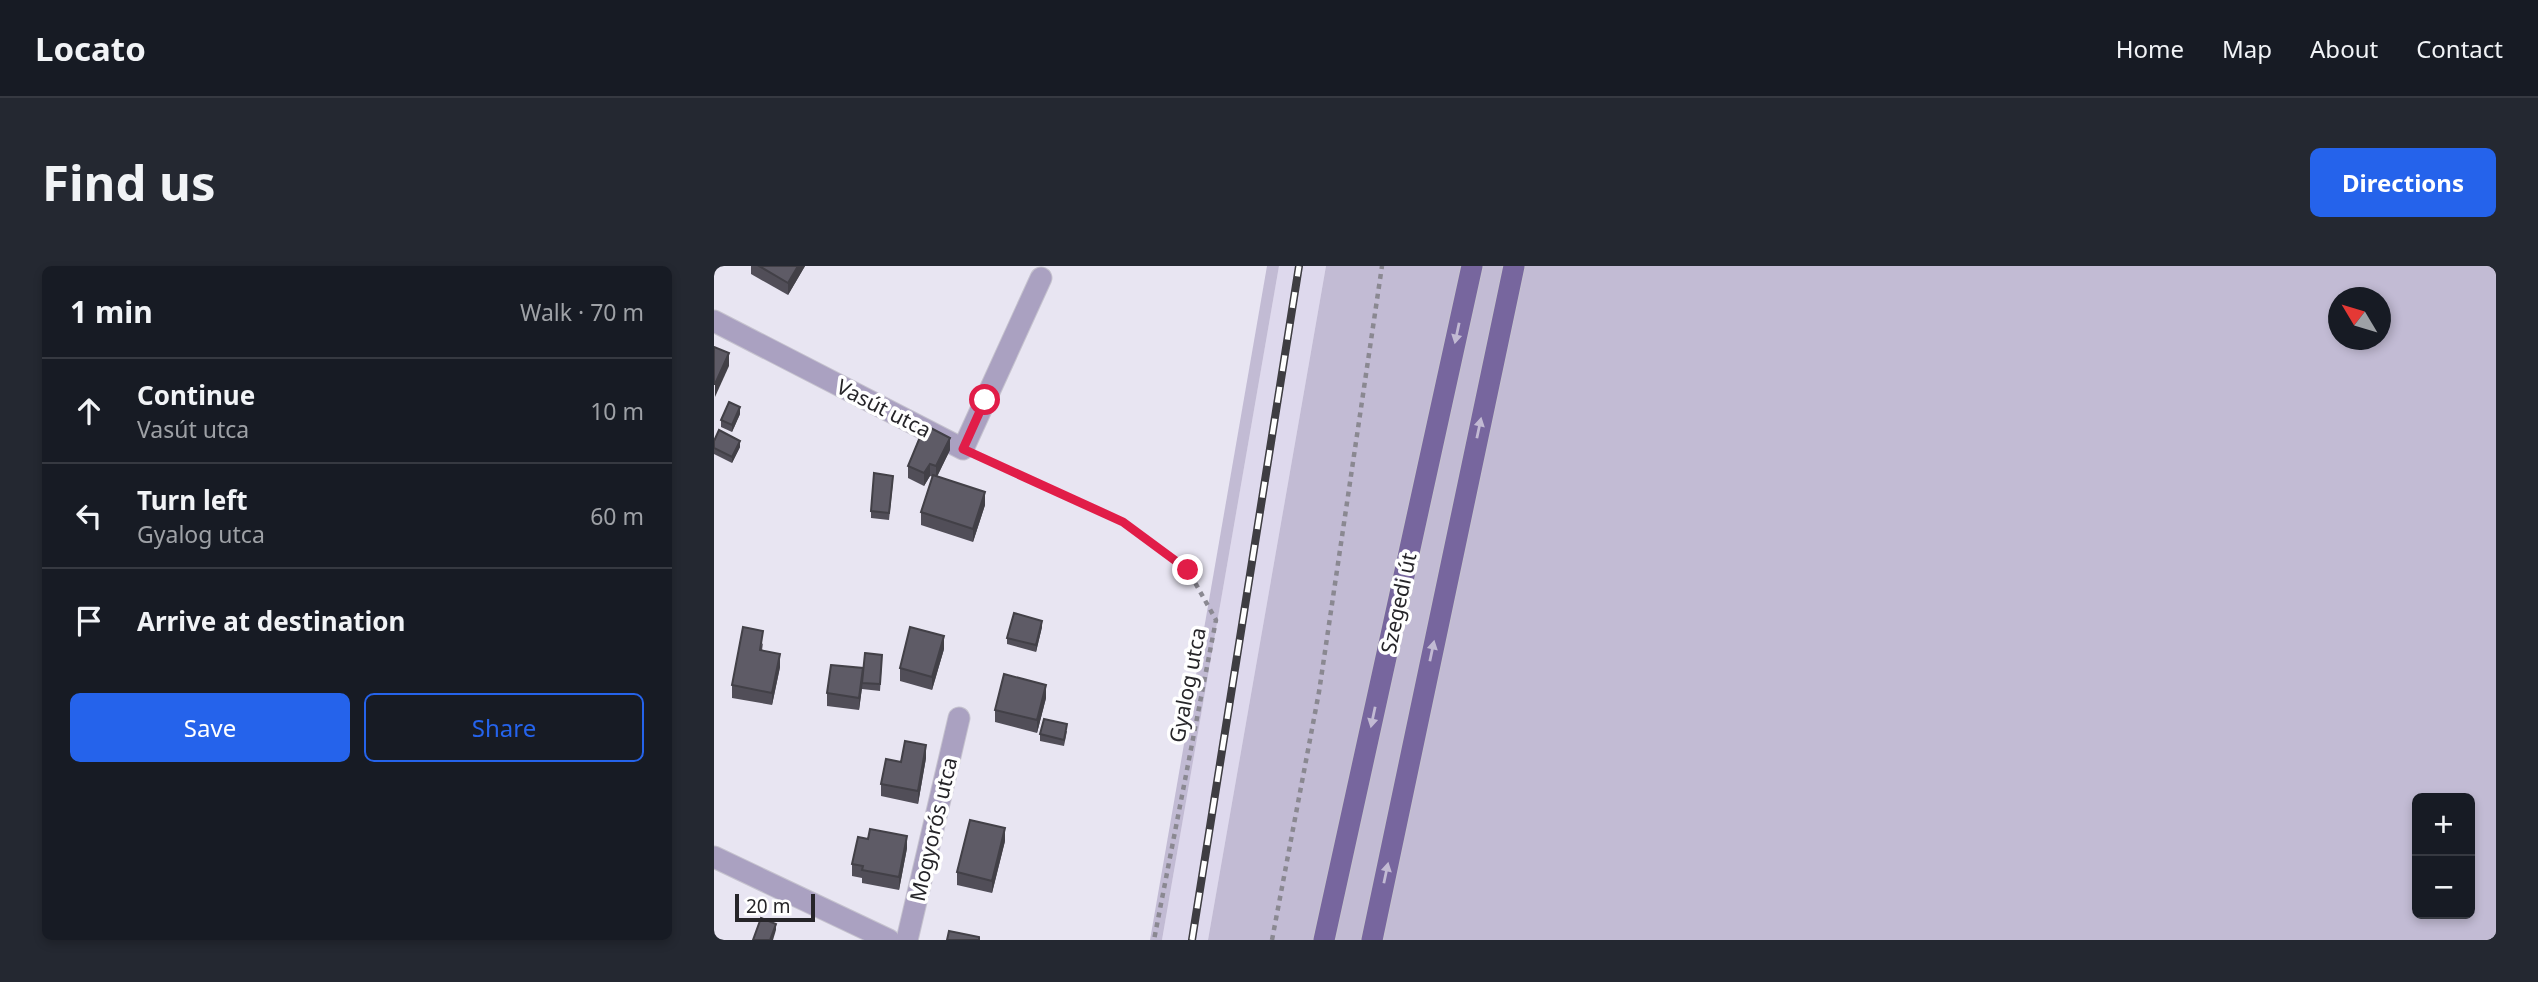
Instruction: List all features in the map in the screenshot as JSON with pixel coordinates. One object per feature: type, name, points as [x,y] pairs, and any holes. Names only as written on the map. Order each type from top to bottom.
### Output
[{"type":"main road","name":"Szegedi út","points":[[1324,940],[1472,266]]},
{"type":"main road","name":"Szegedi út","points":[[1372,940],[1514,266]]},
{"type":"street","points":[[963,449],[1041,278]]},
{"type":"street","name":"Vasút utca","points":[[714,321],[963,449]]},
{"type":"street","name":"Mogyorós utca","points":[[907,940],[959,718]]},
{"type":"street","points":[[714,856],[889,940]]},
{"type":"path","points":[[1272,940],[1319,692],[1381,266]]},
{"type":"path","name":"Gyalog utca","points":[[963,449],[1123,522],[1188,570],[1216,620],[1154,940]]},
{"type":"shaded area","points":[[1267,266],[1279,266],[1162,940],[1150,940]]},
{"type":"shaded area","points":[[1279,266],[1326,266],[1208,940],[1162,940]]},
{"type":"shaded area","points":[[1326,266],[2496,266],[2496,940],[1208,940]]},
{"type":"building","points":[[759,266],[798,266],[788,283]]},
{"type":"building","points":[[714,347],[729,353],[715,384],[714,384]]},
{"type":"building","points":[[729,402],[740,407],[732,425],[721,420]]},
{"type":"building","points":[[925,425],[950,438],[936,466],[930,464],[924,473],[908,466]]},
{"type":"building","points":[[719,430],[740,441],[732,457],[714,448]]},
{"type":"building","points":[[874,473],[893,476],[889,513],[871,511]]},
{"type":"building","points":[[933,475],[985,492],[973,529],[921,512]]},
{"type":"building","points":[[1014,613],[1042,621],[1036,645],[1007,638]]},
{"type":"building","points":[[743,627],[763,631],[760,650],[780,654],[772,693],[732,685]]},
{"type":"building","points":[[910,627],[944,636],[932,677],[900,668]]},
{"type":"building","points":[[865,653],[882,655],[880,684],[862,683]]},
{"type":"building","points":[[831,665],[863,668],[859,698],[827,693]]},
{"type":"building","points":[[1004,674],[1046,685],[1037,720],[995,710]]},
{"type":"building","points":[[1044,719],[1067,724],[1064,740],[1040,734]]},
{"type":"building","points":[[905,741],[926,745],[918,791],[881,784],[886,759],[901,762]]},
{"type":"building","points":[[970,820],[1005,828],[992,881],[957,872]]},
{"type":"building","points":[[870,829],[907,836],[899,877],[862,870],[863,866],[852,864],[858,837],[868,839]]},
{"type":"building","points":[[761,918],[776,924],[770,940],[753,940]]},
{"type":"building","points":[[949,931],[979,937],[979,940],[947,940]]},
{"type":"railway","points":[[1192,940],[1299,266]]},
{"type":"route","points":[[985,400],[963,449],[1123,522],[1188,570]]}]
